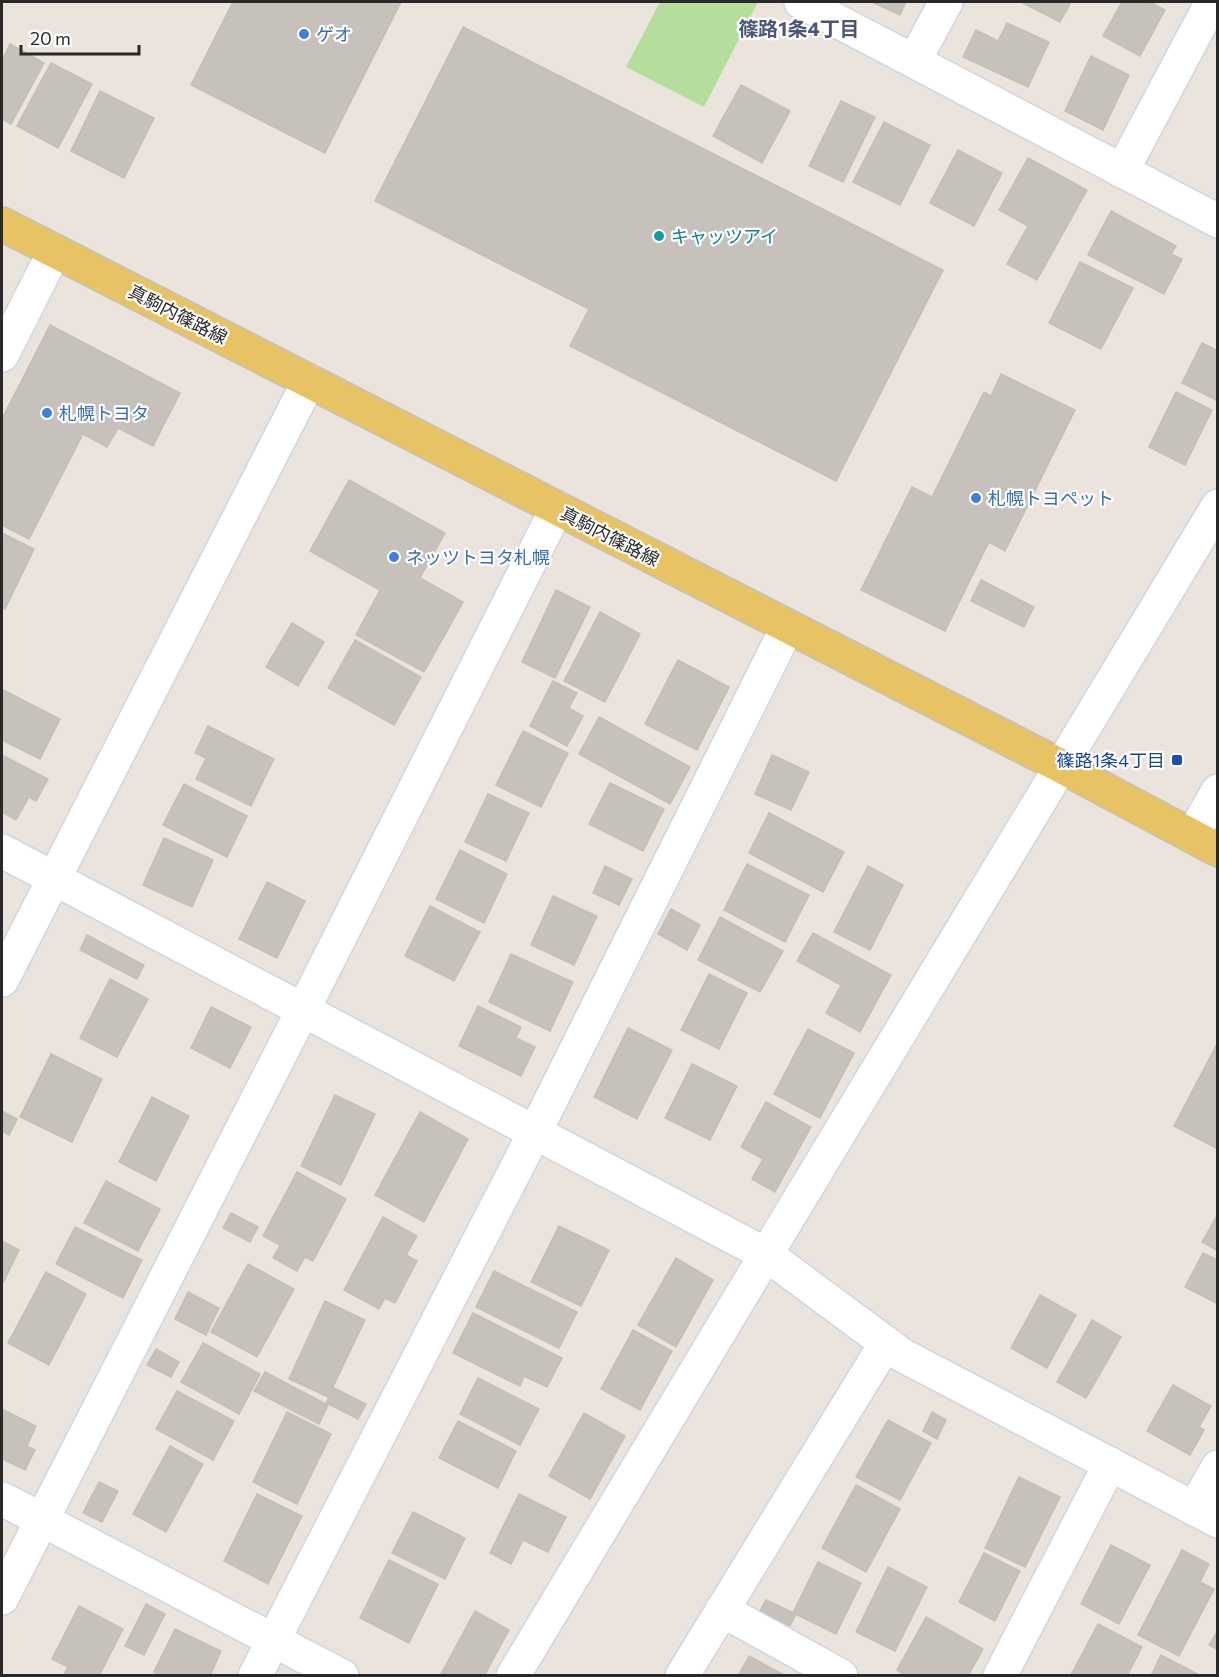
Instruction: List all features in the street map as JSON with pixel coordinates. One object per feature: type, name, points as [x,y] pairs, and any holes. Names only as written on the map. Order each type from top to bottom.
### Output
[{"type":"main road","name":"真駒内篠路線","points":[[2,224],[787,628],[1059,765],[1205,843]]},
{"type":"street","points":[[801,2],[1218,221]]},
{"type":"street","points":[[914,61],[946,2]]},
{"type":"street","points":[[1122,171],[1212,2]]},
{"type":"street","points":[[2,355],[54,252]]},
{"type":"street","points":[[2,980],[309,381]]},
{"type":"street","points":[[513,1676],[1059,765],[1218,506]]},
{"type":"street","points":[[2,1598],[557,508]]},
{"type":"street","points":[[255,1676],[535,1132],[787,628]]},
{"type":"street","points":[[1205,843],[1218,791]]},
{"type":"street","points":[[2,851],[767,1255],[902,1355],[1206,1515],[1218,1467]]},
{"type":"street","points":[[682,1676],[886,1343]]},
{"type":"street","points":[[1000,1676],[1110,1464]]},
{"type":"street","points":[[2,1499],[342,1676]]},
{"type":"street","points":[[722,1610],[841,1676]]},
{"type":"green space","points":[[660,2],[758,2],[704,107],[626,67]]},
{"type":"building","points":[[233,2],[401,2],[325,153],[191,85]]},
{"type":"building","points":[[872,2],[906,2],[900,15]]},
{"type":"building","points":[[1021,2],[1071,2],[1060,22]]},
{"type":"building","points":[[1122,2],[1150,2],[1165,10],[1140,56],[1103,36]]},
{"type":"building","points":[[1007,23],[1049,42],[1028,87],[963,57],[976,30],[998,41]]},
{"type":"building","name":"キャッツアイ","points":[[463,27],[943,270],[836,481],[570,346],[589,309],[375,201]]},
{"type":"building","points":[[10,44],[44,63],[11,124],[2,119],[2,61]]},
{"type":"building","points":[[1091,56],[1129,75],[1103,130],[1065,111]]},
{"type":"building","points":[[51,63],[92,84],[58,148],[17,126]]},
{"type":"building","points":[[741,85],[790,111],[762,163],[713,136]]},
{"type":"building","points":[[100,91],[154,118],[124,178],[71,151]]},
{"type":"building","points":[[841,101],[875,117],[843,182],[809,166]]},
{"type":"building","points":[[884,122],[930,145],[900,205],[853,182]]},
{"type":"building","points":[[958,150],[1002,173],[974,226],[930,203]]},
{"type":"building","points":[[1028,158],[1087,190],[1037,280],[1007,264],[1028,226],[999,210]]},
{"type":"building","points":[[1111,211],[1176,246],[1171,254],[1182,259],[1164,294],[1088,255]]},
{"type":"building","points":[[1080,262],[1133,288],[1101,349],[1049,323]]},
{"type":"building","points":[[50,325],[180,393],[153,446],[118,428],[107,447],[83,434],[29,539],[2,525],[2,419]]},
{"type":"building","points":[[1202,343],[1218,351],[1218,401],[1182,383]]},
{"type":"building","points":[[1001,374],[1075,410],[1005,551],[989,542],[945,631],[861,590],[912,487],[932,497],[984,392],[991,396]]},
{"type":"building","points":[[1176,392],[1212,410],[1185,465],[1149,447]]},
{"type":"building","points":[[349,480],[445,533],[420,578],[463,602],[424,672],[356,635],[380,590],[310,551]]},
{"type":"building","points":[[2,533],[34,549],[5,609],[2,607]]},
{"type":"building","points":[[981,580],[1034,607],[1024,627],[971,601]]},
{"type":"building","points":[[556,590],[590,607],[555,678],[522,662]]},
{"type":"building","points":[[600,612],[640,634],[605,702],[564,681]]},
{"type":"building","points":[[292,623],[324,642],[298,686],[266,667]]},
{"type":"building","points":[[355,640],[421,677],[394,725],[328,688]]},
{"type":"building","points":[[678,660],[729,687],[697,750],[645,724]]},
{"type":"building","points":[[553,681],[577,693],[569,708],[583,716],[567,746],[530,726]]},
{"type":"building","points":[[3,690],[60,719],[40,759],[2,740]]},
{"type":"building","points":[[599,717],[690,767],[670,804],[579,754]]},
{"type":"building","points":[[208,726],[274,759],[251,806],[196,779],[206,758],[195,753]]},
{"type":"building","points":[[523,731],[568,753],[541,807],[496,785]]},
{"type":"building","points":[[2,755],[48,779],[36,801],[29,797],[16,820],[2,812]]},
{"type":"building","points":[[772,755],[809,772],[791,810],[755,794]]},
{"type":"building","points":[[610,783],[664,809],[643,851],[589,824]]},
{"type":"building","points":[[184,784],[247,816],[227,857],[163,825]]},
{"type":"building","points":[[488,794],[529,813],[506,861],[465,842]]},
{"type":"building","points":[[769,813],[844,852],[823,892],[749,853]]},
{"type":"building","points":[[164,838],[213,860],[192,907],[143,885]]},
{"type":"building","points":[[460,850],[507,874],[484,923],[436,899]]},
{"type":"building","points":[[747,864],[809,895],[785,942],[724,910]]},
{"type":"building","points":[[605,866],[632,879],[619,905],[593,893]]},
{"type":"building","points":[[868,866],[903,885],[870,950],[834,932]]},
{"type":"building","points":[[267,882],[305,901],[277,958],[239,939]]},
{"type":"building","points":[[553,896],[597,916],[574,965],[531,945]]},
{"type":"building","points":[[430,906],[480,932],[454,981],[405,956]]},
{"type":"building","points":[[671,909],[700,925],[687,950],[658,934]]},
{"type":"building","points":[[720,917],[783,951],[760,992],[698,960]]},
{"type":"building","points":[[813,933],[891,975],[860,1032],[826,1013],[841,985],[797,961]]},
{"type":"building","points":[[87,935],[144,965],[137,979],[80,950]]},
{"type":"building","points":[[511,954],[573,982],[550,1031],[489,1002]]},
{"type":"building","points":[[709,974],[747,993],[719,1049],[681,1030]]},
{"type":"building","points":[[110,979],[148,999],[117,1057],[80,1038]]},
{"type":"building","points":[[478,1006],[521,1027],[516,1038],[535,1047],[521,1076],[459,1046]]},
{"type":"building","points":[[211,1007],[251,1027],[230,1068],[191,1048]]},
{"type":"building","points":[[628,1028],[672,1050],[637,1119],[594,1097]]},
{"type":"building","points":[[808,1029],[854,1053],[820,1118],[774,1094]]},
{"type":"building","points":[[1218,1042],[1218,1149],[1174,1126]]},
{"type":"building","points":[[51,1054],[102,1079],[72,1142],[20,1117]]},
{"type":"building","points":[[692,1064],[737,1086],[710,1140],[665,1118]]},
{"type":"building","points":[[335,1095],[375,1114],[341,1185],[301,1166]]},
{"type":"building","points":[[152,1097],[189,1116],[156,1181],[119,1162]]},
{"type":"building","points":[[766,1102],[811,1127],[775,1192],[752,1179],[763,1159],[741,1147]]},
{"type":"building","points":[[2,1111],[17,1119],[9,1135],[2,1131]]},
{"type":"building","points":[[420,1112],[468,1139],[424,1222],[375,1195]]},
{"type":"building","points":[[297,1172],[346,1199],[313,1261],[305,1257],[297,1271],[273,1258],[280,1245],[263,1236]]},
{"type":"building","points":[[106,1181],[160,1209],[138,1251],[84,1223]]},
{"type":"building","points":[[231,1213],[258,1227],[250,1242],[223,1228]]},
{"type":"building","points":[[1218,1214],[1218,1251],[1202,1242]]},
{"type":"building","points":[[383,1217],[417,1236],[406,1255],[417,1261],[395,1303],[385,1298],[379,1309],[344,1290]]},
{"type":"building","points":[[559,1226],[609,1250],[581,1306],[531,1282]]},
{"type":"building","points":[[75,1227],[142,1260],[123,1298],[56,1264]]},
{"type":"building","points":[[2,1241],[19,1250],[2,1285]]},
{"type":"building","points":[[1203,1253],[1218,1260],[1218,1304],[1185,1287]]},
{"type":"building","points":[[676,1258],[713,1280],[676,1347],[638,1325]]},
{"type":"building","points":[[248,1264],[294,1289],[257,1357],[211,1332]]},
{"type":"building","points":[[494,1271],[577,1312],[559,1348],[476,1307]]},
{"type":"building","points":[[46,1272],[86,1294],[49,1365],[8,1343]]},
{"type":"building","points":[[188,1292],[219,1308],[206,1335],[175,1319]]},
{"type":"building","points":[[1040,1295],[1076,1315],[1047,1368],[1011,1348]]},
{"type":"building","points":[[325,1301],[365,1320],[328,1397],[289,1379]]},
{"type":"building","points":[[473,1313],[562,1358],[547,1387],[524,1376],[520,1386],[453,1353]]},
{"type":"building","points":[[1092,1320],[1121,1337],[1086,1398],[1057,1382]]},
{"type":"building","points":[[633,1330],[672,1351],[640,1410],[601,1389]]},
{"type":"building","points":[[203,1343],[260,1374],[239,1414],[181,1382]]},
{"type":"building","points":[[156,1349],[179,1362],[171,1377],[147,1365]]},
{"type":"building","points":[[265,1372],[328,1405],[319,1424],[254,1391]]},
{"type":"building","points":[[478,1378],[539,1409],[520,1445],[460,1414]]},
{"type":"building","points":[[1173,1385],[1211,1406],[1199,1427],[1204,1430],[1190,1455],[1147,1431]]},
{"type":"building","points":[[334,1388],[366,1404],[358,1419],[326,1403]]},
{"type":"building","points":[[177,1391],[234,1421],[213,1460],[156,1429]]},
{"type":"building","points":[[2,1409],[36,1426],[27,1446],[35,1450],[25,1470],[2,1459]]},
{"type":"building","points":[[287,1412],[331,1434],[297,1504],[253,1482]]},
{"type":"building","points":[[932,1412],[946,1420],[937,1439],[923,1431]]},
{"type":"building","points":[[584,1413],[625,1436],[590,1499],[549,1476]]},
{"type":"building","points":[[888,1420],[931,1443],[900,1500],[856,1477]]},
{"type":"building","points":[[458,1421],[516,1451],[498,1488],[439,1458]]},
{"type":"building","points":[[170,1446],[203,1464],[166,1532],[133,1514]]},
{"type":"building","points":[[1019,1477],[1060,1497],[1025,1567],[985,1548]]},
{"type":"building","points":[[99,1482],[118,1491],[102,1522],[83,1513]]},
{"type":"building","points":[[856,1485],[900,1509],[866,1572],[822,1548]]},
{"type":"building","points":[[257,1494],[302,1516],[268,1584],[224,1561]]},
{"type":"building","points":[[519,1494],[566,1517],[548,1552],[523,1540],[511,1564],[490,1553]]},
{"type":"building","points":[[413,1512],[465,1538],[445,1579],[392,1553]]},
{"type":"building","points":[[1111,1545],[1150,1565],[1119,1624],[1081,1604]]},
{"type":"building","points":[[1182,1550],[1209,1564],[1200,1582],[1214,1589],[1179,1656],[1138,1635]]},
{"type":"building","points":[[984,1553],[1020,1571],[995,1621],[959,1602]]},
{"type":"building","points":[[389,1560],[438,1584],[409,1643],[360,1618]]},
{"type":"building","points":[[818,1562],[861,1583],[836,1634],[793,1613]]},
{"type":"building","points":[[888,1567],[927,1587],[895,1651],[856,1632]]},
{"type":"building","points":[[766,1600],[796,1614],[790,1626],[760,1611]]},
{"type":"building","points":[[146,1604],[165,1614],[144,1655],[125,1646]]},
{"type":"building","points":[[79,1606],[123,1629],[99,1676],[63,1676],[68,1667],[52,1659]]},
{"type":"building","points":[[475,1611],[509,1630],[484,1676],[444,1676],[441,1674]]},
{"type":"building","points":[[926,1617],[983,1649],[968,1676],[906,1676],[897,1670]]},
{"type":"building","points":[[1098,1624],[1142,1647],[1127,1676],[1071,1675]]},
{"type":"building","points":[[175,1629],[221,1651],[210,1676],[162,1676],[154,1672]]},
{"type":"building","points":[[1218,1630],[1218,1650],[1209,1645]]},
{"type":"building","points":[[1161,1655],[1201,1676],[1151,1676]]},
{"type":"building","points":[[749,1656],[786,1676],[738,1676]]},
{"type":"place","name":"ゲオ","points":[[304,34]]},
{"type":"place","name":"キャッツアイ","points":[[659,236]]},
{"type":"place","name":"札幌トヨタ","points":[[47,413]]},
{"type":"place","name":"札幌トヨペット","points":[[976,498]]},
{"type":"place","name":"ネッツトヨタ札幌","points":[[394,557]]},
{"type":"place","name":"篠路1条4丁目","points":[[1177,760]]},
{"type":"district","name":"篠路1条4丁目","points":[[799,28]]}]
